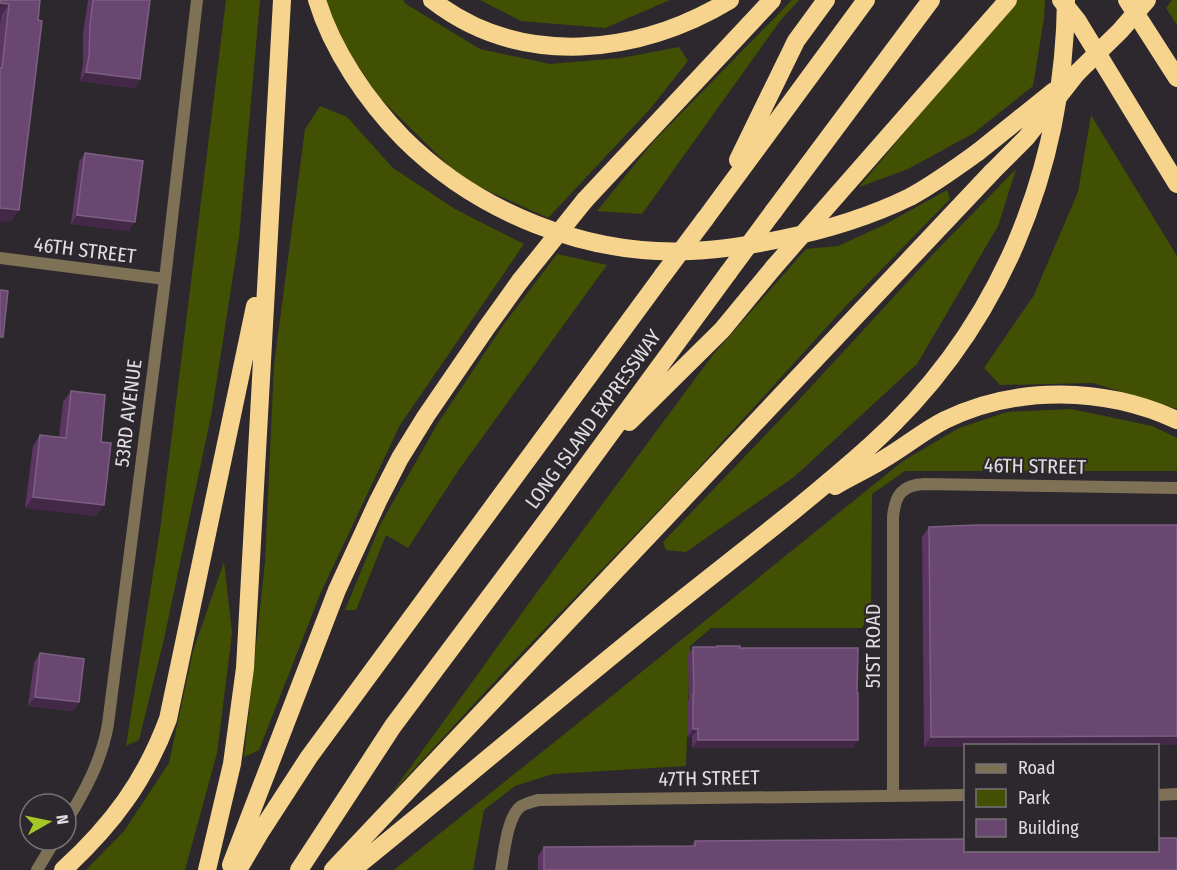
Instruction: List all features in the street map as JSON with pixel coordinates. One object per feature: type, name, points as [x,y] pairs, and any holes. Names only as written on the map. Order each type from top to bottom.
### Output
[{"type":"highway","points":[[207,870],[232,765],[245,668],[282,0]]},
{"type":"highway","points":[[317,0],[343,58],[357,81],[394,128],[419,153],[455,182],[499,208],[545,228],[589,241],[657,251],[689,251],[791,237],[858,219],[929,186],[978,152],[1077,73],[1120,31],[1147,0]]},
{"type":"highway","points":[[432,0],[463,20],[513,40],[544,46],[571,47],[627,42],[655,34],[704,15],[730,0]]},
{"type":"highway","points":[[229,870],[336,590],[400,458],[426,416],[520,281],[585,200],[772,0]]},
{"type":"highway","points":[[718,202],[796,41],[826,0]]},
{"type":"highway","name":"LONG ISLAND EXPRESSWAY","points":[[238,870],[309,757],[866,0]]},
{"type":"highway","name":"LONG ISLAND EXPRESSWAY","points":[[299,870],[393,726],[931,0]]},
{"type":"highway","points":[[589,461],[722,330],[774,267],[1008,0]]},
{"type":"highway","points":[[1056,0],[1077,20]]},
{"type":"highway","points":[[1064,0],[1177,184]]},
{"type":"highway","points":[[351,870],[433,805],[580,681],[799,506],[872,444],[921,393],[970,330],[993,292],[1029,211],[1042,170],[1061,76],[1064,0]]},
{"type":"highway","points":[[1127,0],[1177,78]]},
{"type":"highway","points":[[333,870],[1026,138],[1077,73]]},
{"type":"highway","points":[[63,870],[100,834],[124,804],[159,745],[168,719],[236,401],[267,242]]},
{"type":"highway","points":[[799,506],[888,457],[927,430],[981,405],[998,401],[1039,395],[1078,396],[1126,403],[1150,409],[1177,420]]},
{"type":"street","name":"53RD AVENUE","points":[[78,801],[91,778],[105,741],[108,724],[165,279],[197,0]]},
{"type":"street","name":"46TH STREET","points":[[0,258],[165,279]]},
{"type":"street","name":"46TH STREET","points":[[897,497],[906,488],[918,484],[1177,488]]},
{"type":"street","name":"51ST ROAD","points":[[892,796],[893,517],[897,497]]},
{"type":"street","points":[[1159,795],[1177,794]]},
{"type":"street","name":"47TH STREET","points":[[501,870],[508,833],[515,813],[521,807],[538,800],[964,795]]},
{"type":"street","points":[[38,870],[48,852]]},
{"type":"green space","points":[[226,0],[260,0],[239,237],[212,411],[164,639],[139,740],[126,746],[161,523]]},
{"type":"green space","points":[[326,0],[403,0],[480,49],[550,64],[621,58],[679,47],[688,61],[650,109],[548,218],[462,179],[380,98],[335,32]]},
{"type":"green space","points":[[480,0],[670,0],[605,28],[521,21]]},
{"type":"green space","points":[[792,0],[799,0],[780,21],[642,214],[597,211],[652,143]]},
{"type":"green space","points":[[1015,0],[1045,0],[1033,86],[974,133],[908,169],[859,187]]},
{"type":"green space","points":[[1172,0],[1177,0],[1177,25],[1166,8]]},
{"type":"green space","points":[[320,106],[347,117],[393,168],[455,209],[524,244],[400,425],[321,592],[259,750],[244,757],[265,562],[274,365],[305,129]]},
{"type":"green space","points":[[1091,115],[1177,256],[1177,409],[1093,383],[1000,385],[984,368],[1034,295],[1078,192]]},
{"type":"green space","points":[[1016,169],[998,226],[917,364],[794,477],[686,552],[666,550],[663,542]]},
{"type":"green space","points":[[947,190],[950,199],[844,308],[683,485],[510,665],[391,794],[712,356],[806,249],[838,246],[884,225]]},
{"type":"green space","points":[[557,254],[607,265],[458,471],[408,548],[386,535],[356,610],[345,610],[381,523],[438,423],[504,324]]},
{"type":"green space","points":[[1071,409],[1152,426],[1177,438],[1177,471],[905,471],[872,494],[871,612],[862,628],[711,628],[690,646],[686,766],[553,774],[515,786],[484,810],[473,870],[394,870],[903,461],[959,428],[1007,412]]},
{"type":"green space","points":[[224,562],[232,633],[217,753],[185,870],[86,870],[124,831],[169,763],[193,651]]},
{"type":"building","points":[[0,0],[40,0],[38,20],[42,21],[19,210],[0,208],[0,68],[2,68],[9,4],[0,3]]},
{"type":"building","points":[[93,0],[150,0],[140,79],[86,72]]},
{"type":"building","points":[[85,153],[143,161],[135,222],[77,215]]},
{"type":"building","points":[[0,290],[8,291],[3,337],[0,337]]},
{"type":"building","points":[[71,391],[105,395],[101,442],[111,443],[104,505],[33,497],[40,435],[66,438]]},
{"type":"building","points":[[1177,525],[1177,736],[931,737],[929,527]]},
{"type":"building","points":[[693,647],[858,648],[858,740],[698,740],[698,729],[693,729]]},
{"type":"building","points":[[40,653],[84,659],[79,702],[35,697]]},
{"type":"building","points":[[1159,838],[1177,838],[1177,870],[544,870],[544,847],[695,846],[695,841],[964,839],[964,852],[1159,852]]}]
